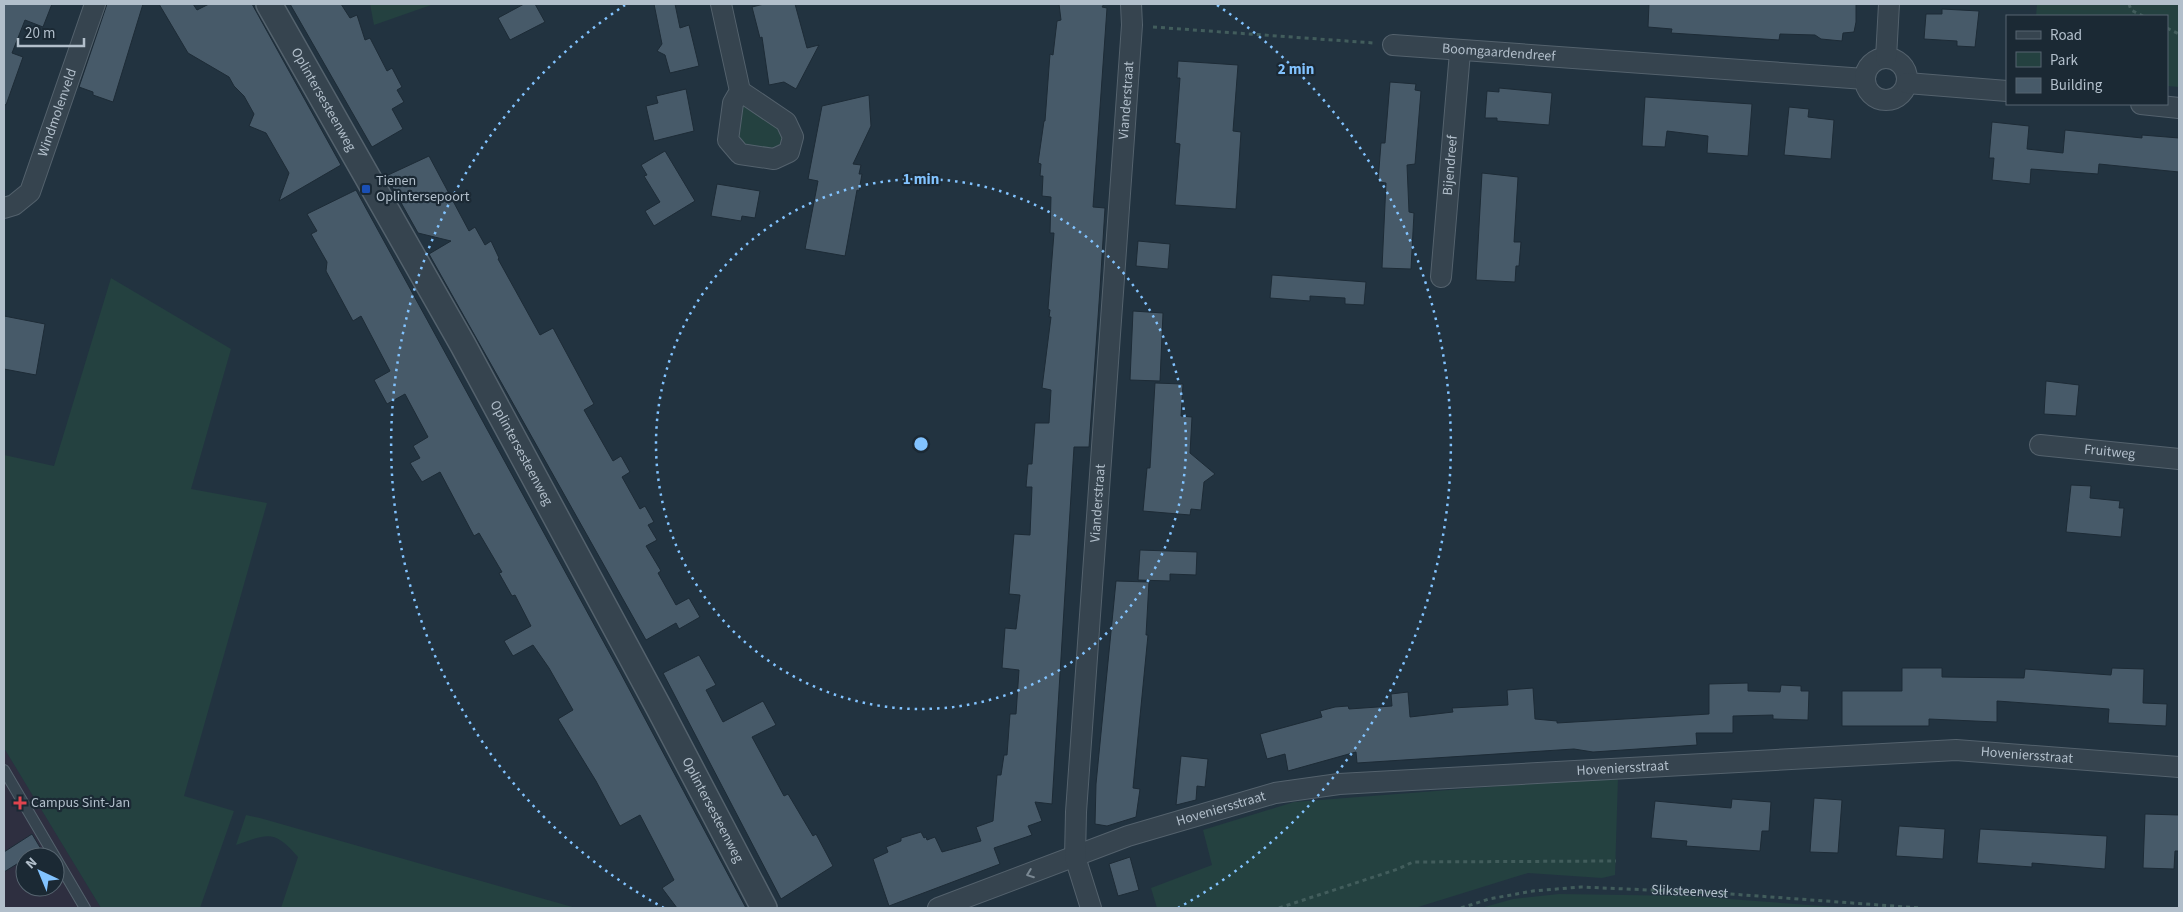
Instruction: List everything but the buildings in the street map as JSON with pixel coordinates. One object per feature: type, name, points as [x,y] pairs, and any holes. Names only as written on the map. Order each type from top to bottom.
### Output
[{"type":"street","name":"Windmolenveld","points":[[4,208],[14,205],[30,192],[95,4]]},
{"type":"street","name":"Oplintersesteenweg","points":[[269,4],[463,345],[664,717],[764,908]]},
{"type":"street","points":[[721,4],[740,91]]},
{"type":"street","name":"Vianderstraat","points":[[1076,857],[1076,812],[1132,25],[1131,4]]},
{"type":"street","points":[[1886,58],[1889,4]]},
{"type":"street","name":"Boomgaardendreef","points":[[1393,45],[1460,52],[1865,79]]},
{"type":"street","name":"Bijendreef","points":[[1441,278],[1460,52]]},
{"type":"street","points":[[1886,58],[1895,60],[1902,65],[1907,74],[1907,83],[1899,96],[1884,100],[1870,94],[1865,79],[1866,71],[1871,64],[1878,59],[1886,58]]},
{"type":"street","points":[[1907,83],[2006,91]]},
{"type":"street","points":[[2151,105],[2179,108]]},
{"type":"street","name":"Fruitweg","points":[[2040,445],[2179,459]]},
{"type":"street","name":"Hoveniersstraat","points":[[1076,857],[1128,836],[1276,793],[1339,784],[1956,750],[2179,767]]},
{"type":"street","points":[[938,908],[1076,857],[1091,908]]},
{"type":"lane","points":[[4,770],[86,908]]},
{"type":"path","points":[[2129,4],[2131,10],[2141,15]]},
{"type":"path","points":[[1132,25],[1349,40],[1393,45]]},
{"type":"path","points":[[1279,908],[1398,869],[1413,862],[1616,861]]},
{"type":"path","name":"Sliksteenvest","points":[[1461,908],[1489,899],[1533,891],[1581,887],[1717,893],[1920,908]]},
{"type":"shaded area","name":"Campus Sint-Jan","points":[[4,748],[64,847],[15,847],[15,897],[65,897],[65,849],[101,908],[4,908]]},
{"type":"green space","points":[[370,4],[434,4],[374,25]]},
{"type":"green space","points":[[2037,4],[2179,4],[2179,87],[2168,86],[2168,15],[2036,15]]},
{"type":"green space","points":[[740,91],[786,122],[789,152],[740,154],[733,103]]},
{"type":"green space","points":[[111,278],[231,349],[191,489],[267,503],[184,796],[234,811],[200,908],[101,908],[4,748],[4,455],[54,466]]},
{"type":"green space","points":[[1618,777],[1615,875],[1602,878],[1528,873],[1415,908],[1157,908],[1151,888],[1212,865],[1203,830],[1294,802]]},
{"type":"green space","points":[[246,815],[576,908],[281,908],[298,857],[283,842],[270,836],[256,838],[236,845]]},
{"type":"green space","points":[[1559,894],[1688,896],[1851,908],[1481,908],[1513,899]]},
{"type":"place","name":"Tienen Oplintersepoort","points":[[366,189]]},
{"type":"place","name":"Campus Sint-Jan","points":[[20,803]]}]
